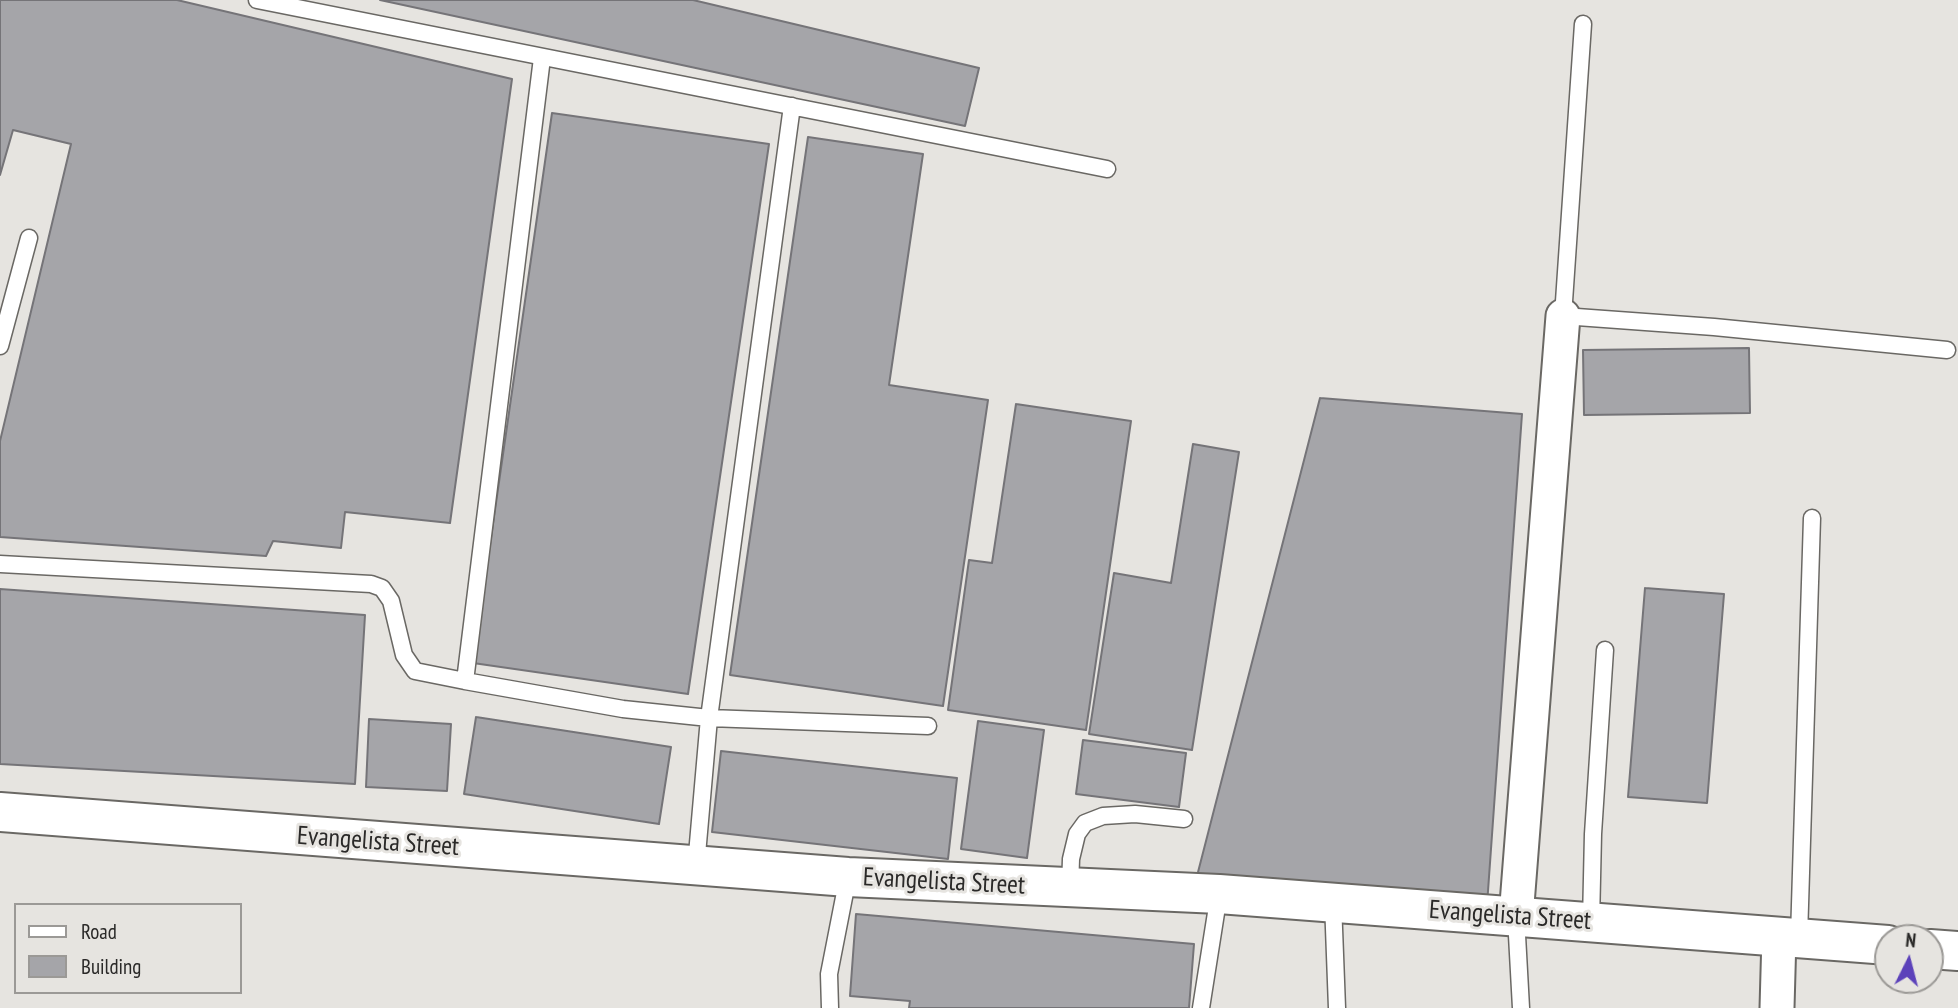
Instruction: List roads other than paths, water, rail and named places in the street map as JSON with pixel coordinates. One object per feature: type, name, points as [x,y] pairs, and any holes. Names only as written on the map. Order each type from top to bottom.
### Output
[{"type":"main road","name":"Evangelista Street","points":[[0,812],[848,877],[1219,894],[1874,944]]},
{"type":"street","points":[[1516,917],[1563,316]]},
{"type":"street","points":[[1777,1008],[1789,937]]},
{"type":"lane","points":[[257,0],[1107,170]]},
{"type":"lane","points":[[1583,24],[1563,316],[1714,327],[1947,350]]},
{"type":"lane","points":[[465,681],[542,58]]},
{"type":"lane","points":[[696,866],[709,718],[792,106]]},
{"type":"lane","points":[[0,346],[29,238]]},
{"type":"lane","points":[[1789,937],[1812,518]]},
{"type":"lane","points":[[0,564],[371,584],[382,588],[391,601],[404,655],[415,671],[623,709],[709,718],[928,726]]},
{"type":"lane","points":[[1591,922],[1593,834],[1605,650]]},
{"type":"lane","points":[[1070,888],[1071,859],[1077,834],[1085,823],[1103,816],[1135,814],[1184,819]]},
{"type":"lane","points":[[830,1008],[829,974],[848,877]]},
{"type":"lane","points":[[1201,1008],[1219,894]]},
{"type":"lane","points":[[1333,902],[1337,1008]]},
{"type":"lane","points":[[1516,917],[1521,1008]]}]
